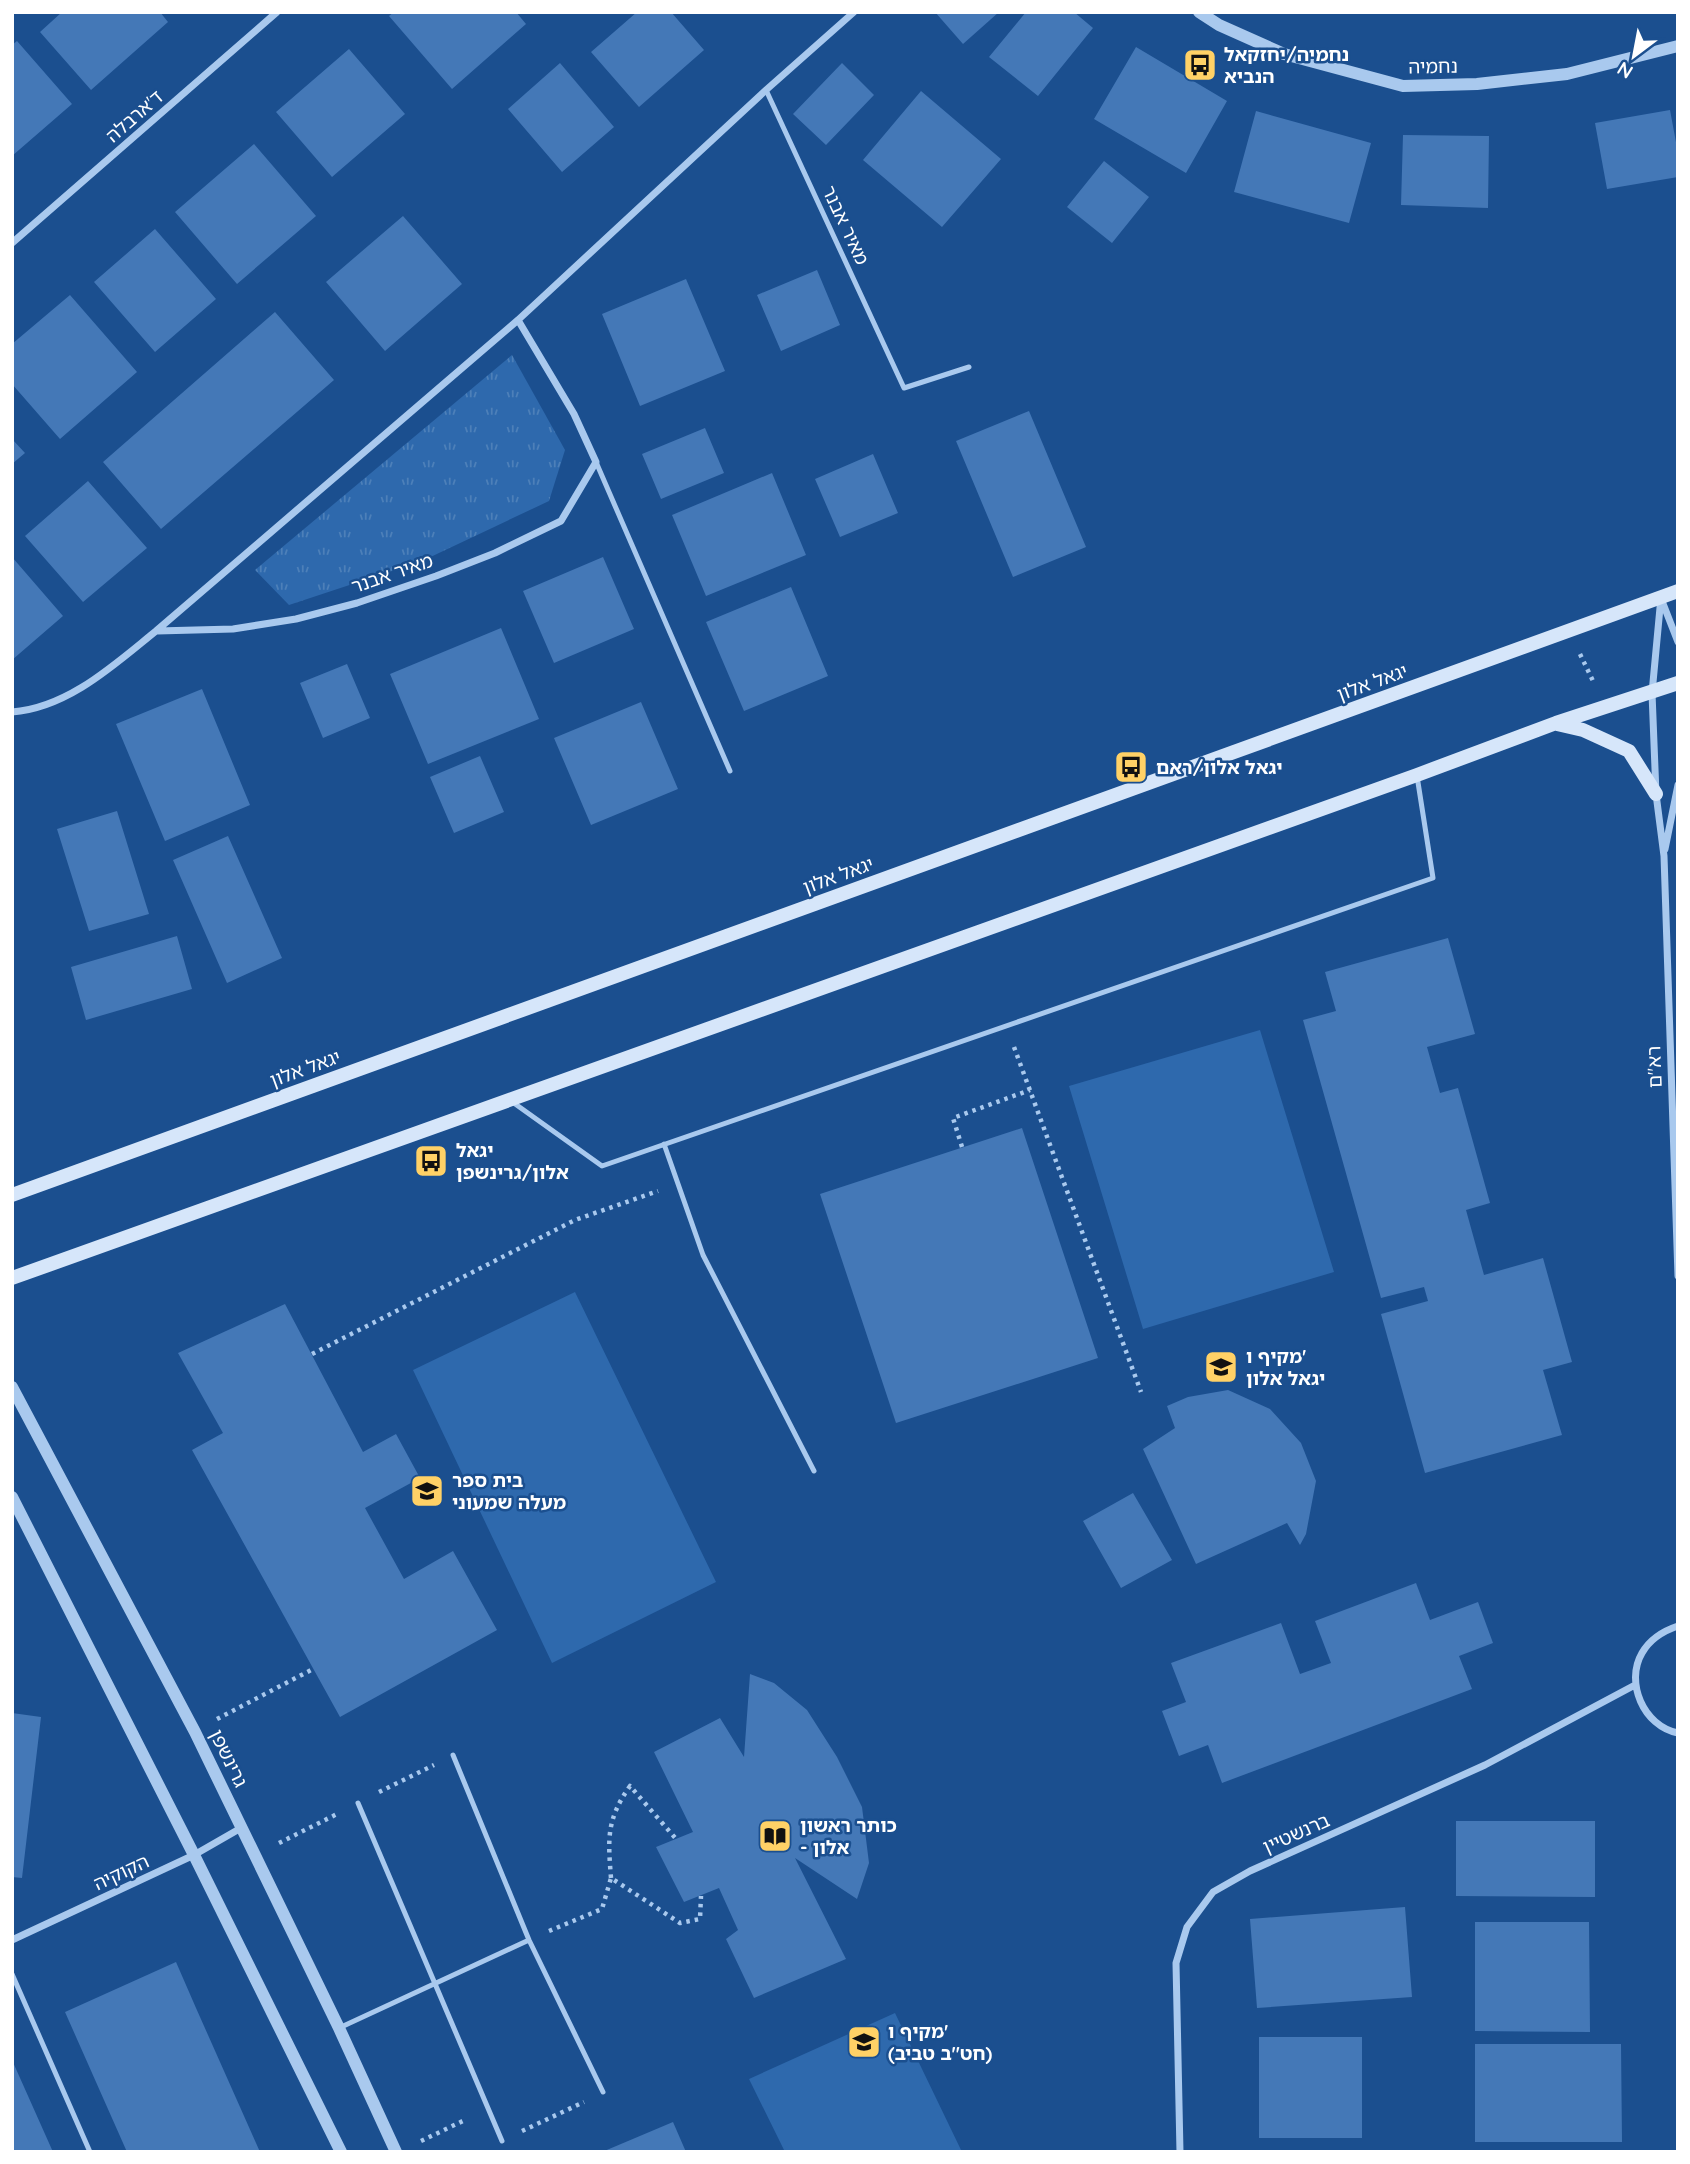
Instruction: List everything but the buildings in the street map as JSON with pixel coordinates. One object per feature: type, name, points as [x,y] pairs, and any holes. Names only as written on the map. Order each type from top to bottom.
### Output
[{"type":"main road","name":"יגאל אלון","points":[[12,1195],[1678,591]]},
{"type":"main road","points":[[12,1279],[1556,723],[1678,683]]},
{"type":"main road","points":[[1556,723],[1583,730],[1629,751],[1656,794]]},
{"type":"street","name":"ד'ארבלה","points":[[12,243],[277,12]]},
{"type":"street","points":[[12,712],[29,711],[67,696],[106,671],[156,631],[518,320],[853,12]]},
{"type":"street","name":"נחמיה","points":[[1199,12],[1219,25],[1284,54],[1403,86],[1477,84],[1567,75],[1678,46]]},
{"type":"street","points":[[518,320],[574,414],[596,462]]},
{"type":"street","name":"מאיר אבנר","points":[[156,631],[233,629],[296,619],[357,603],[495,553],[561,520],[596,462]]},
{"type":"street","points":[[1661,597],[1678,642]]},
{"type":"street","name":"רא\"ם","points":[[1661,597],[1652,693],[1656,794],[1664,856],[1678,1276]]},
{"type":"street","name":"רא\"ם","points":[[1664,856],[1678,785]]},
{"type":"street","name":"גרינשפן","points":[[12,1387],[195,1732],[339,2028],[396,2152]]},
{"type":"street","points":[[12,1497],[341,2152]]},
{"type":"street","points":[[1678,1626],[1665,1631],[1642,1653],[1636,1669],[1635,1685],[1639,1700],[1647,1713],[1658,1724],[1678,1733]]},
{"type":"street","name":"ברנשטיין","points":[[1180,2152],[1176,1963],[1186,1927],[1213,1892],[1250,1871],[1485,1765],[1635,1685]]},
{"type":"street","name":"הקוקיה","points":[[12,1940],[194,1855],[241,1828]]},
{"type":"lane","name":"מאיר אבנר","points":[[766,90],[904,388],[968,367]]},
{"type":"lane","points":[[596,462],[730,771]]},
{"type":"lane","points":[[510,1101],[602,1166],[1433,878],[1417,775]]},
{"type":"lane","points":[[664,1144],[704,1255],[814,1471]]},
{"type":"lane","points":[[453,1755],[529,1940],[603,2092]]},
{"type":"lane","points":[[358,1803],[502,2141]]},
{"type":"lane","points":[[339,2028],[529,1940]]},
{"type":"lane","points":[[12,1974],[90,2152]]},
{"type":"path","points":[[1006,1026],[1141,1392]]},
{"type":"path","points":[[962,1147],[953,1118],[1030,1090]]},
{"type":"path","points":[[312,1354],[575,1220],[678,1184]]},
{"type":"path","points":[[195,1732],[313,1669]]},
{"type":"path","points":[[529,1940],[602,1909],[611,1878],[608,1839],[616,1805],[630,1786],[677,1840]]},
{"type":"path","points":[[611,1878],[680,1923],[700,1919],[701,1896]]},
{"type":"path","points":[[502,2141],[603,2092]]},
{"type":"path","points":[[409,2146],[488,2109]]},
{"type":"green space","points":[[512,355],[565,450],[549,501],[422,561],[289,605],[255,570]]},
{"type":"green space","points":[[1260,1030],[1334,1272],[1143,1329],[1069,1086]]},
{"type":"green space","points":[[575,1292],[716,1582],[552,1663],[413,1370]]},
{"type":"green space","points":[[895,2013],[962,2152],[785,2152],[749,2079]]},
{"type":"place","name":"נחמיה/יחזקאל הנביא","points":[[1200,65]]},
{"type":"place","name":"יגאל אלון/ראם","points":[[1131,767]]},
{"type":"place","name":"יגאל אלון/גרינשפן","points":[[431,1161]]},
{"type":"place","name":"מקיף ו' יגאל אלון","points":[[1221,1367]]},
{"type":"place","name":"בית ספר מעלה שמעוני","points":[[427,1491]]},
{"type":"place","name":"כותר ראשון - אלון","points":[[775,1836]]},
{"type":"place","name":"מקיף ו' (חט\"ב טביב)","points":[[864,2042]]}]
